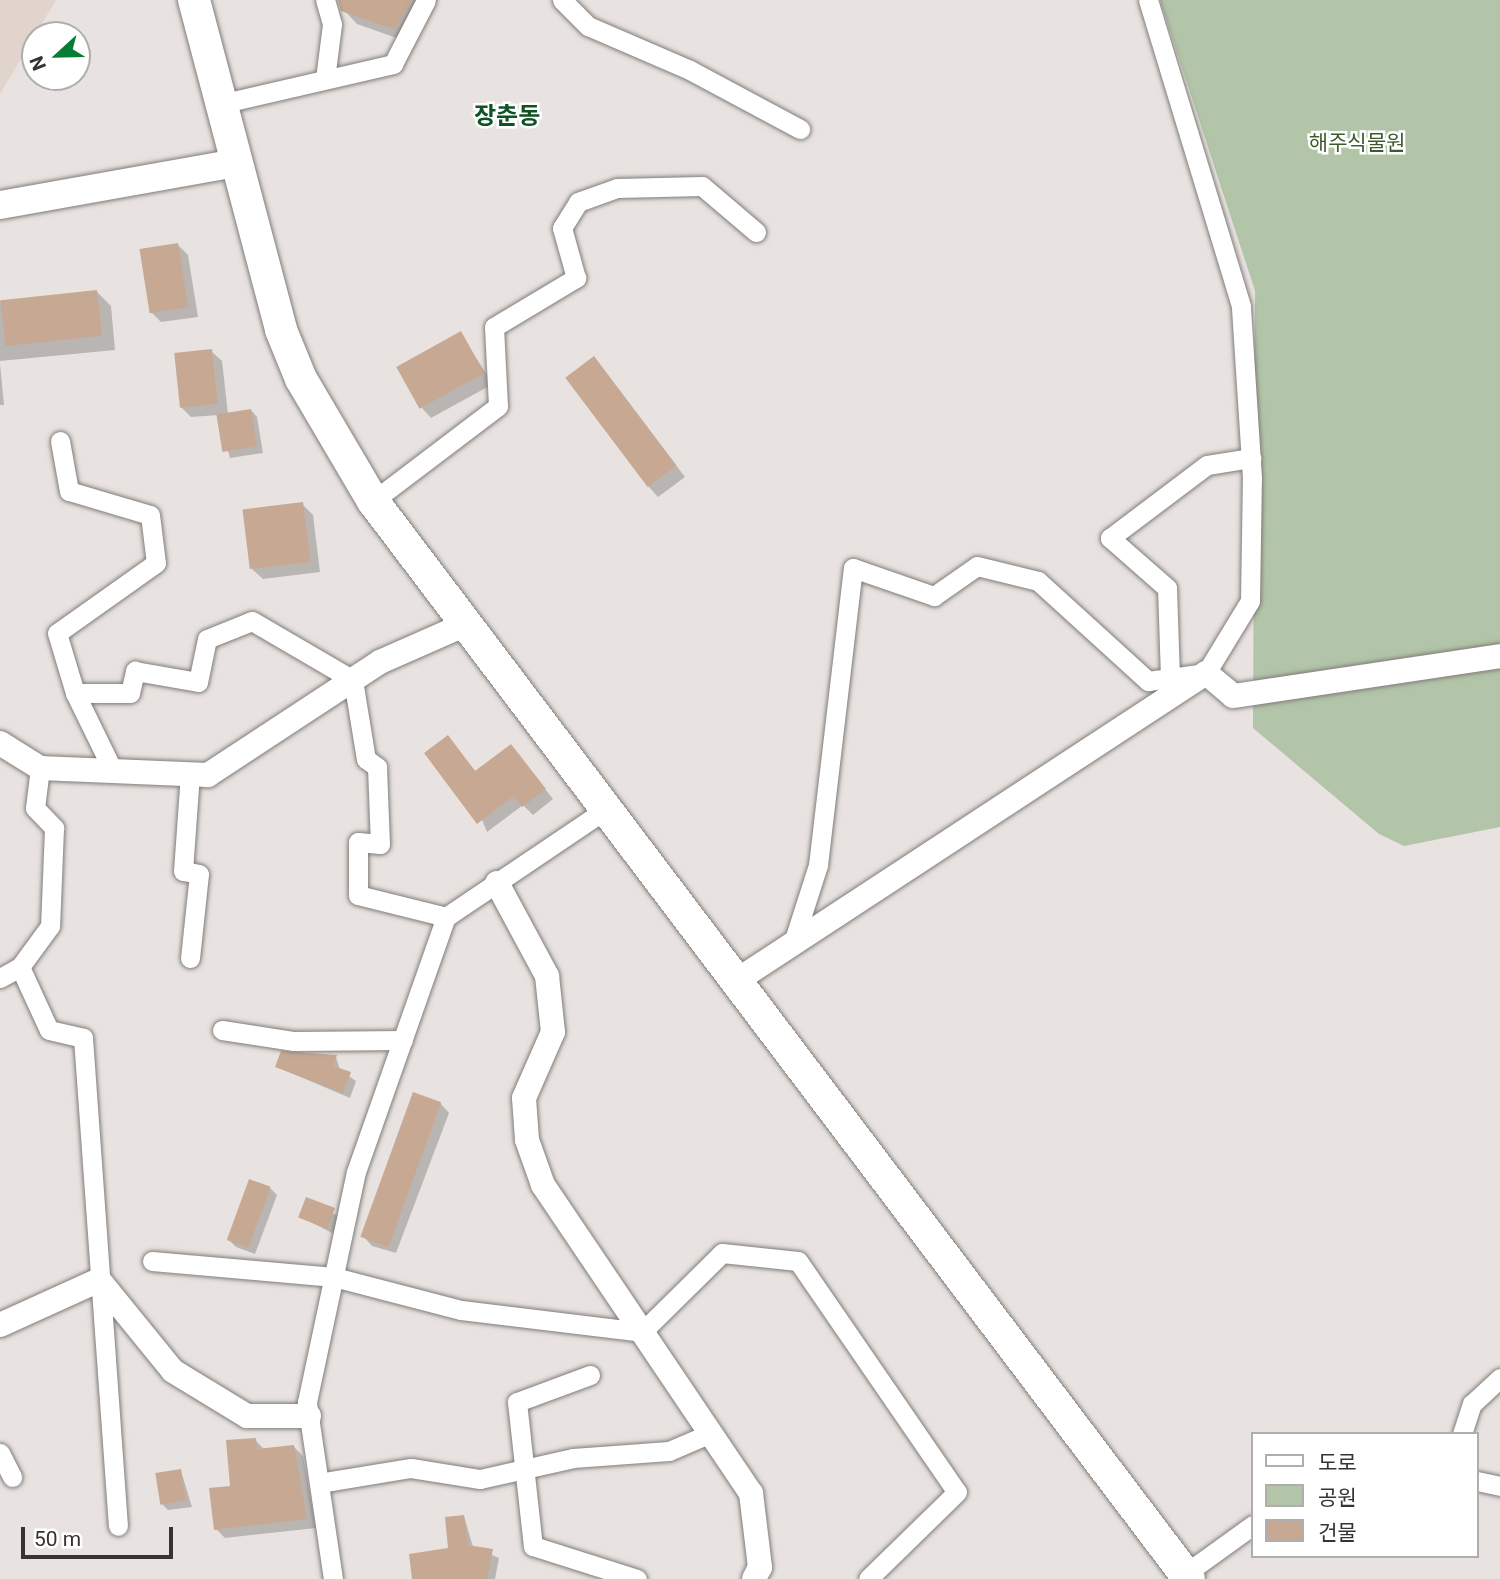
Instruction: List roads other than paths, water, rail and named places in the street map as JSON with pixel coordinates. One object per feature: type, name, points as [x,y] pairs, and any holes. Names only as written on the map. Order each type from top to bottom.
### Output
[{"type":"main road","points":[[194,0],[286,342],[373,501],[1187,1576]]},
{"type":"main road","points":[[0,205],[236,163]]},
{"type":"street","points":[[325,0],[332,23],[325,79]]},
{"type":"street","points":[[220,104],[393,64],[426,0]]},
{"type":"street","points":[[562,0],[588,26],[690,70],[800,129]]},
{"type":"street","points":[[736,981],[1206,673],[1250,601],[1251,458],[1241,306],[1148,0]]},
{"type":"street","points":[[373,501],[498,406],[495,327],[576,278],[562,229],[578,202],[617,188],[702,186],[756,232]]},
{"type":"street","points":[[60,441],[69,491],[150,515],[156,563],[57,634],[75,693],[113,771]]},
{"type":"street","points":[[1170,678],[1167,588],[1110,538],[1207,465],[1251,458]]},
{"type":"street","points":[[793,943],[818,865],[853,568],[934,596],[977,566],[1038,581],[1148,681],[1206,673],[1233,696],[1500,656]]},
{"type":"street","points":[[75,693],[130,693],[135,671],[198,682],[207,639],[252,621],[353,680]]},
{"type":"street","points":[[0,743],[40,768],[208,775],[353,680],[466,624]]},
{"type":"street","points":[[353,680],[366,759],[377,767],[380,844],[358,842],[358,895],[446,917]]},
{"type":"street","points":[[0,978],[20,967],[50,926],[54,828],[35,808],[40,768]]},
{"type":"street","points":[[190,774],[183,871],[199,874],[190,958]]},
{"type":"street","points":[[333,1579],[309,1416],[356,1172],[446,917],[606,809]]},
{"type":"street","points":[[497,883],[547,976],[553,1032],[524,1098],[527,1140],[542,1185],[751,1493],[760,1567],[754,1579]]},
{"type":"street","points":[[20,967],[49,1030],[83,1038],[118,1526]]},
{"type":"street","points":[[222,1030],[294,1041],[403,1040]]},
{"type":"street","points":[[642,1332],[722,1253],[798,1261],[957,1492],[869,1579]]},
{"type":"street","points":[[152,1261],[334,1277],[461,1311],[642,1332]]},
{"type":"street","points":[[0,1325],[99,1280]]},
{"type":"street","points":[[99,1280],[173,1371],[247,1416],[309,1416]]},
{"type":"street","points":[[590,1376],[516,1402],[521,1470],[533,1546],[637,1579]]},
{"type":"street","points":[[1463,1432],[1472,1404],[1500,1378]]},
{"type":"street","points":[[319,1483],[411,1468],[480,1479],[521,1470],[668,1451],[711,1433]]},
{"type":"street","points":[[0,1453],[12,1477]]},
{"type":"street","points":[[1479,1481],[1500,1486]]},
{"type":"street","points":[[1187,1576],[1252,1526]]},
{"type":"district","name":"장춘동","points":[[507,117]]},
{"type":"park label","name":"해주식물원","points":[[1357,143]]}]
